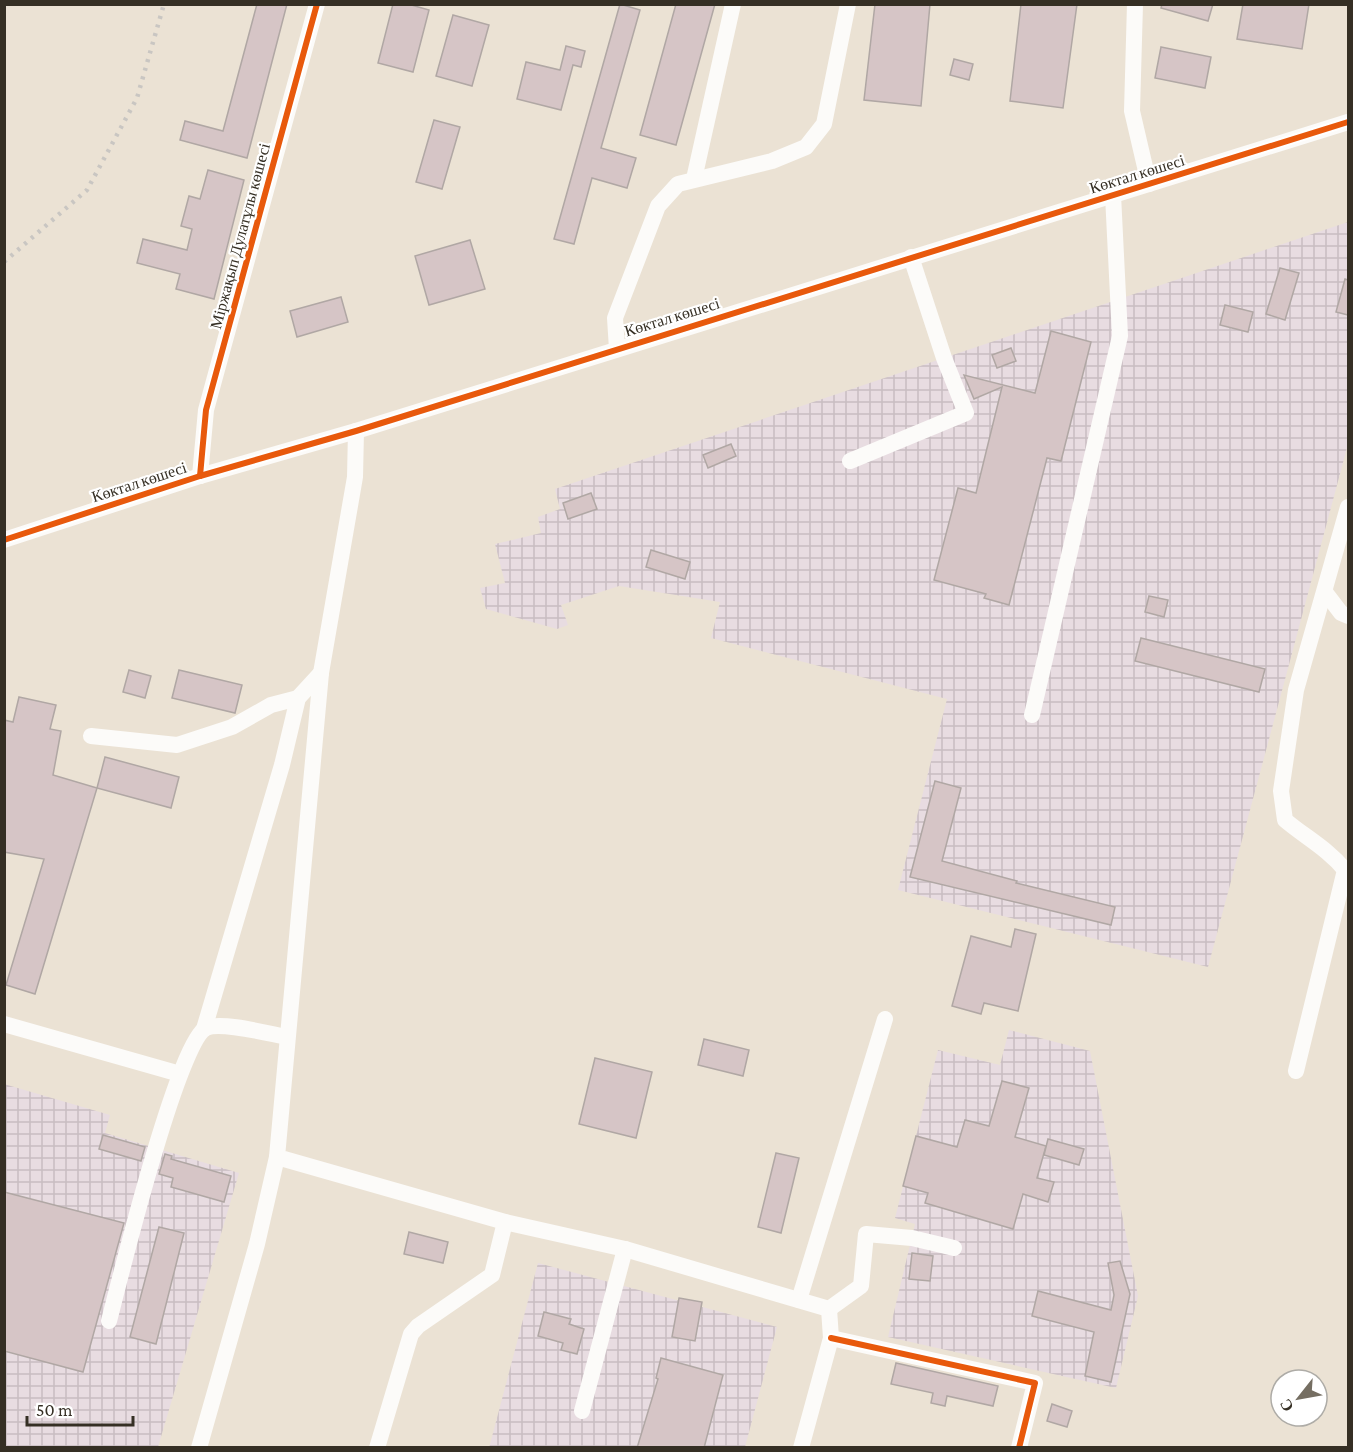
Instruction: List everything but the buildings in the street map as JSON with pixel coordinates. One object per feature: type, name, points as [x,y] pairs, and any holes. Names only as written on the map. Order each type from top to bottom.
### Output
[{"type":"street","name":"Міржақып Дулатұлы көшесі","points":[[200,476],[206,410],[317,4]]},
{"type":"street","points":[[694,179],[733,4]]},
{"type":"street","points":[[616,349],[615,318],[658,206],[678,184],[772,161],[806,147],[824,124],[848,4]]},
{"type":"street","points":[[1135,4],[1132,111],[1149,184]]},
{"type":"street","name":"Көктал көшесі","points":[[4,540],[200,476],[356,431],[1348,122]]},
{"type":"street","points":[[1032,715],[1120,336],[1113,195]]},
{"type":"street","points":[[850,461],[966,413],[944,358],[911,257]]},
{"type":"street","points":[[199,1448],[257,1244],[277,1157],[321,673],[355,477],[356,431]]},
{"type":"street","points":[[1296,1071],[1345,870],[1331,854],[1307,839],[1285,820],[1281,791],[1296,690],[1348,507]]},
{"type":"street","points":[[1325,592],[1341,613],[1348,616]]},
{"type":"street","points":[[204,1029],[282,765],[298,698],[321,673]]},
{"type":"street","points":[[91,736],[177,745],[231,727],[271,705],[298,698]]},
{"type":"street","points":[[799,1300],[885,1018]]},
{"type":"street","points":[[4,1024],[180,1074]]},
{"type":"street","points":[[109,1321],[180,1074],[198,1035],[204,1029],[213,1026],[287,1037]]},
{"type":"street","points":[[277,1157],[505,1222],[625,1249],[829,1309]]},
{"type":"street","points":[[377,1448],[411,1334],[418,1326],[492,1275],[505,1222]]},
{"type":"street","points":[[829,1309],[861,1286],[866,1234],[912,1238],[954,1248]]},
{"type":"street","points":[[582,1411],[625,1249]]},
{"type":"street","points":[[801,1448],[831,1338],[829,1309]]},
{"type":"street","points":[[831,1338],[1035,1383],[1019,1448]]},
{"type":"shaded area","points":[[1348,222],[1348,444],[1208,967],[898,890],[947,699],[711,638],[720,602],[619,586],[561,605],[568,625],[557,629],[486,609],[480,588],[505,583],[495,544],[541,533],[538,517],[560,509],[555,489]]},
{"type":"shaded area","points":[[1009,1030],[1090,1051],[1138,1296],[1116,1388],[888,1337],[915,1224],[895,1218],[938,1050],[1000,1065]]},
{"type":"shaded area","points":[[4,1084],[110,1115],[105,1133],[239,1173],[158,1447],[5,1447]]},
{"type":"shaded area","points":[[538,1263],[777,1327],[745,1447],[489,1448]]},
{"type":"railway","points":[[4,262],[87,190],[137,98],[164,4]]},
{"type":"cycle path","points":[[200,476],[206,410],[317,4]]},
{"type":"cycle path","points":[[4,540],[200,476],[356,431],[1348,122]]},
{"type":"cycle path","points":[[831,1338],[1035,1383],[1019,1448]]}]
